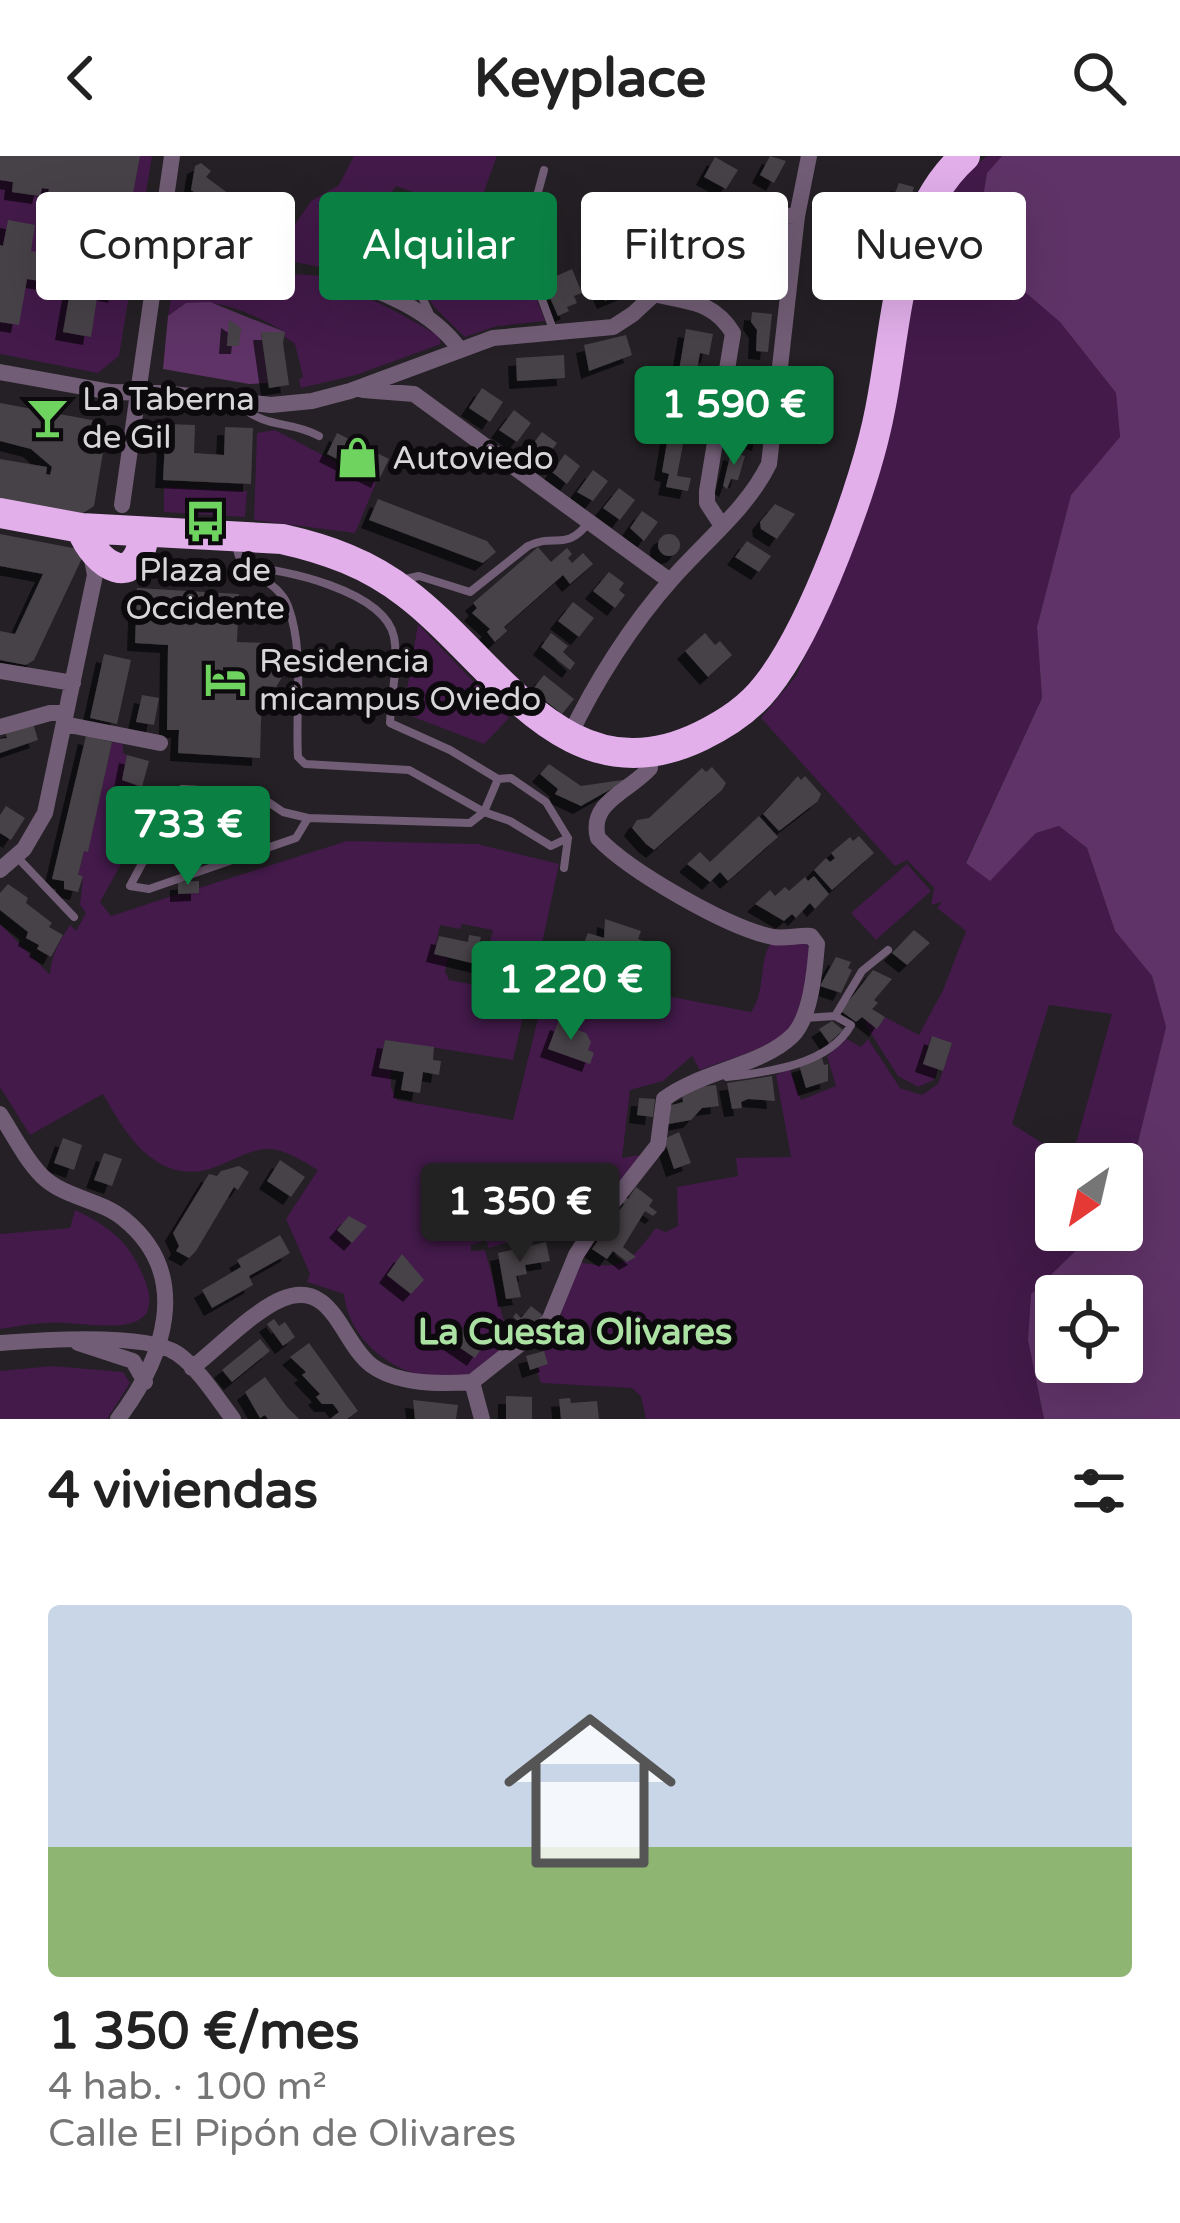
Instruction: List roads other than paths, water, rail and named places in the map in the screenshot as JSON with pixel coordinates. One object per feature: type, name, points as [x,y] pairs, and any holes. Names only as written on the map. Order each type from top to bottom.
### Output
[{"type":"highway","points":[[93,555],[145,532],[241,552],[282,539],[338,555],[398,586],[432,596],[518,701],[569,737],[607,749],[652,752],[690,742],[752,704],[781,667],[857,493],[879,416],[907,262],[939,185],[965,156]]},
{"type":"highway","points":[[0,513],[93,555],[133,564],[142,552],[145,532]]},
{"type":"street","points":[[0,870],[17,857],[45,813],[73,683],[93,555],[122,505],[172,156]]},
{"type":"street","points":[[569,737],[670,580],[750,497],[770,464],[797,216],[809,156]]},
{"type":"street","points":[[788,216],[797,216]]},
{"type":"street","points":[[392,300],[438,326],[460,350]]},
{"type":"street","points":[[0,372],[136,394],[271,405],[350,391],[493,338],[613,326],[646,300]]},
{"type":"street","points":[[682,300],[706,305],[722,316],[733,333],[706,491],[706,503],[722,526]]},
{"type":"street","points":[[410,368],[414,394]]},
{"type":"street","points":[[350,391],[414,394],[670,580]]},
{"type":"street","points":[[122,505],[145,532]]},
{"type":"street","points":[[0,671],[73,683]]},
{"type":"street","points":[[0,727],[50,712],[160,742]]},
{"type":"street","points":[[145,1382],[159,1372],[190,1366],[275,1302],[300,1295],[325,1302],[365,1360],[385,1372],[429,1382],[472,1382],[549,1321],[586,1240],[658,1145],[664,1100],[685,1083],[793,1036],[803,1018],[815,940],[805,935],[768,935],[665,889],[598,838],[599,812],[650,768],[652,752]]},
{"type":"street","points":[[0,1114],[44,1178],[112,1211],[140,1235],[154,1260],[165,1311],[190,1366]]},
{"type":"street","points":[[131,1343],[165,1311]]},
{"type":"street","points":[[118,1419],[145,1382],[160,1346],[165,1311]]},
{"type":"street","points":[[69,1338],[133,1361],[145,1382]]},
{"type":"street","points":[[0,1343],[69,1338],[160,1346],[190,1366],[233,1419]]},
{"type":"street","points":[[472,1382],[482,1419]]},
{"type":"lane","points":[[544,170],[523,248],[554,332]]},
{"type":"lane","points":[[421,300],[438,326]]},
{"type":"lane","points":[[236,402],[260,422],[320,436]]},
{"type":"lane","points":[[432,596],[470,592],[528,546],[567,542],[590,520]]},
{"type":"lane","points":[[241,552],[322,582],[381,615],[394,634],[390,723],[450,750],[498,779],[512,778],[545,802],[568,838],[564,868]]},
{"type":"lane","points":[[241,552],[285,599],[296,632],[298,757],[305,764],[410,770],[551,846],[568,838]]},
{"type":"lane","points":[[308,818],[296,838],[149,889],[130,886],[182,789],[255,793],[284,812],[308,818],[470,823],[484,812],[498,779]]},
{"type":"lane","points":[[17,857],[74,917]]},
{"type":"lane","points":[[835,1016],[862,970],[888,950]]},
{"type":"lane","points":[[705,1076],[753,1074],[826,1051],[851,1025],[835,1016],[803,1018]]},
{"type":"place","name":"La Taberna de Gil","points":[[48,417]]},
{"type":"place","name":"Autoviedo","points":[[358,457]]},
{"type":"place","name":"Plaza de Occidente","points":[[205,521]]},
{"type":"place","name":"Residencia micampus Oviedo","points":[[225,679]]},
{"type":"district","name":"La Cuesta Olivares","points":[[575,1331]]}]
